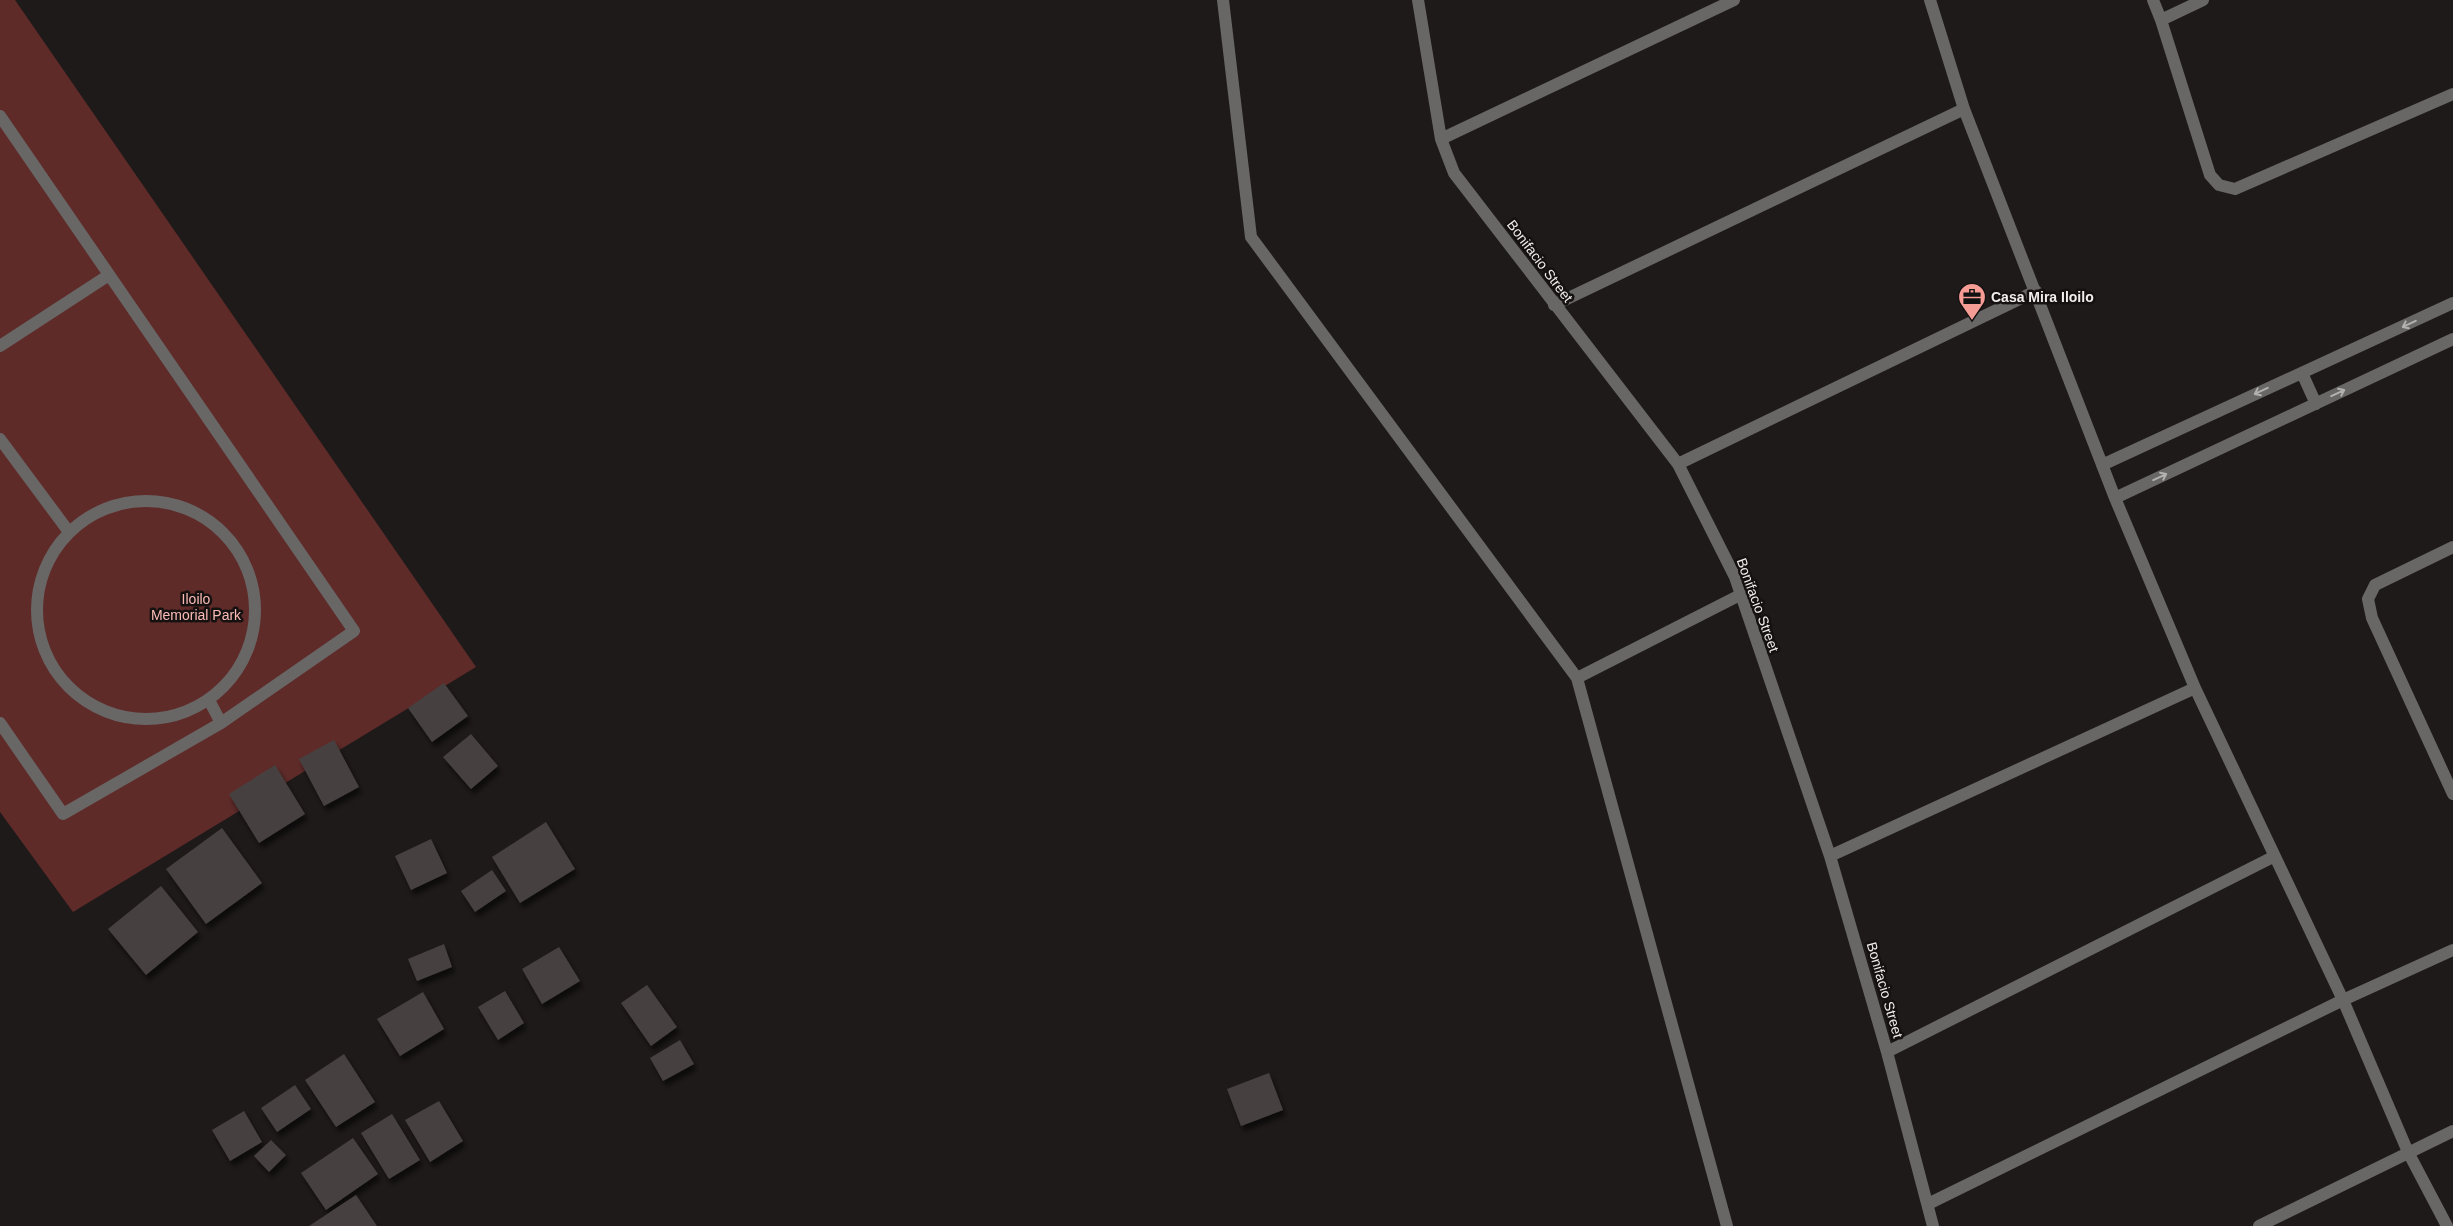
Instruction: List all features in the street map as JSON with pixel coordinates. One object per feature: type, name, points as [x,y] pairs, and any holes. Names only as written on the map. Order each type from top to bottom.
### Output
[{"type":"street","points":[[1224,0],[1251,237],[1577,678],[1726,1226]]},
{"type":"street","name":"Bonifacio Street","points":[[1418,0],[1441,139],[1454,173],[1678,464],[1734,576],[1830,856],[1887,1052],[1933,1226]]},
{"type":"street","points":[[1441,139],[1734,0]]},
{"type":"street","points":[[1930,0],[1964,109],[2102,465],[2195,688],[2273,857],[2343,1000],[2408,1152],[2447,1226]]},
{"type":"street","points":[[2154,0],[2210,175],[2219,185],[2235,189],[2453,94]]},
{"type":"street","points":[[2161,20],[2202,0]]},
{"type":"street","points":[[1554,305],[1964,109]]},
{"type":"street","points":[[0,116],[354,631],[221,723],[63,814],[0,724]]},
{"type":"street","points":[[0,346],[109,274]]},
{"type":"street","points":[[1678,464],[2036,291]]},
{"type":"street","points":[[2102,465],[2453,303]]},
{"type":"street","points":[[2116,498],[2453,339]]},
{"type":"street","points":[[2302,373],[2316,404]]},
{"type":"street","points":[[0,439],[69,532]]},
{"type":"street","points":[[158,498],[185,504],[233,543],[249,575],[255,609],[250,644],[234,675],[208,700],[177,716],[142,720],[133,719],[108,713],[77,696],[54,670],[39,636],[37,598],[47,562],[69,532],[100,511],[158,498]]},
{"type":"street","points":[[2453,547],[2375,585],[2368,599],[2372,618],[2453,794]]},
{"type":"street","points":[[1577,678],[1740,595]]},
{"type":"street","points":[[1830,856],[2195,688]]},
{"type":"street","points":[[208,700],[221,723]]},
{"type":"street","points":[[1887,1052],[2273,857]]},
{"type":"street","points":[[1928,1204],[2343,1000],[2453,950]]},
{"type":"street","points":[[2258,1226],[2453,1131]]},
{"type":"green space","name":"Iloilo Memorial Park","points":[[0,0],[15,0],[476,667],[73,912],[0,812]]},
{"type":"building","points":[[444,683],[468,716],[432,742],[408,708]]},
{"type":"building","points":[[471,734],[498,766],[471,789],[443,757]]},
{"type":"building","points":[[334,740],[359,787],[324,806],[299,759]]},
{"type":"building","points":[[275,765],[305,814],[259,843],[229,794]]},
{"type":"building","points":[[546,822],[575,869],[520,903],[492,857]]},
{"type":"building","points":[[222,828],[262,883],[206,924],[166,869]]},
{"type":"building","points":[[431,839],[447,873],[411,890],[395,856]]},
{"type":"building","points":[[492,870],[506,891],[475,912],[461,891]]},
{"type":"building","points":[[161,886],[198,932],[146,975],[108,929]]},
{"type":"building","points":[[444,944],[452,967],[417,981],[408,959]]},
{"type":"building","points":[[559,947],[580,981],[542,1004],[522,969]]},
{"type":"building","points":[[647,985],[677,1027],[651,1046],[621,1003]]},
{"type":"building","points":[[505,991],[524,1023],[498,1040],[478,1007]]},
{"type":"building","points":[[423,992],[444,1029],[400,1056],[377,1019]]},
{"type":"building","points":[[680,1040],[694,1064],[663,1081],[650,1058]]},
{"type":"building","points":[[344,1054],[375,1102],[336,1127],[305,1080]]},
{"type":"building","points":[[1269,1073],[1283,1110],[1241,1126],[1227,1089]]},
{"type":"building","points":[[295,1085],[311,1109],[277,1132],[261,1108]]},
{"type":"building","points":[[439,1101],[463,1141],[430,1162],[405,1120]]},
{"type":"building","points":[[244,1111],[262,1142],[230,1161],[212,1130]]},
{"type":"building","points":[[392,1114],[420,1160],[389,1179],[361,1133]]},
{"type":"building","points":[[353,1138],[378,1174],[326,1210],[301,1173]]},
{"type":"building","points":[[271,1140],[286,1155],[269,1172],[254,1156]]},
{"type":"building","points":[[356,1195],[377,1226],[309,1226]]},
{"type":"place","name":"Casa Mira Iloilo","points":[[1972,321]]}]
